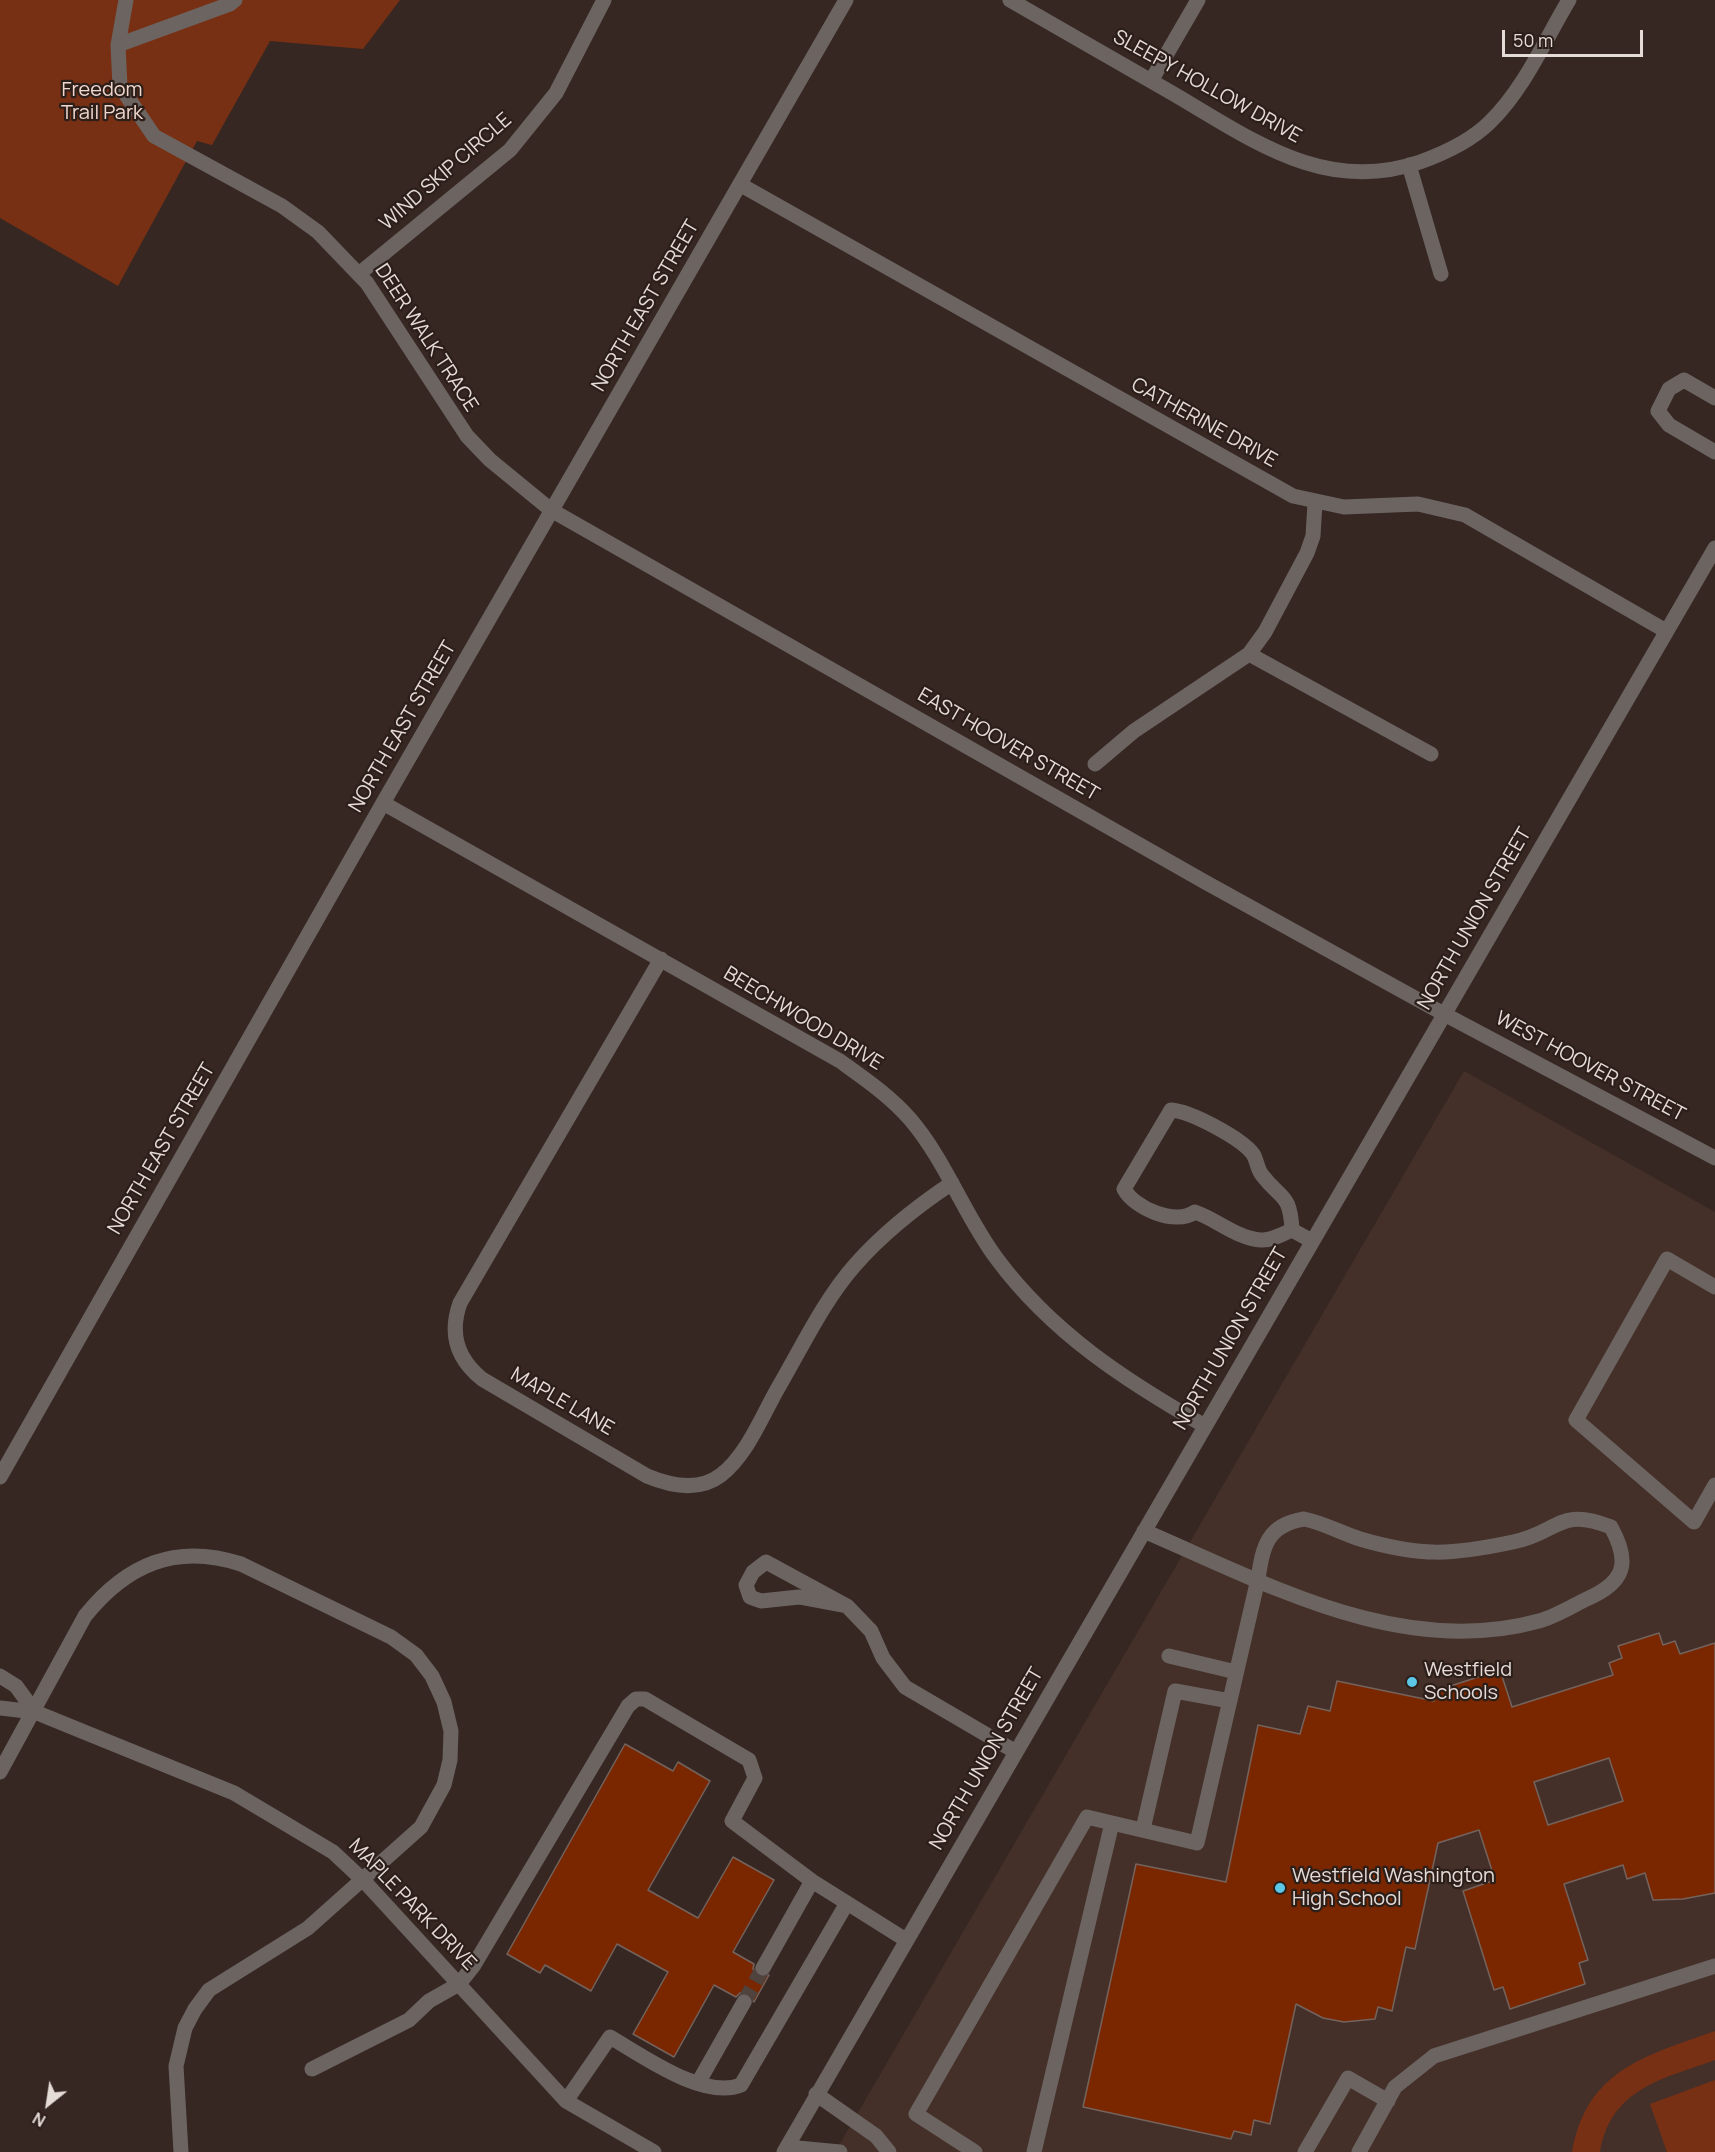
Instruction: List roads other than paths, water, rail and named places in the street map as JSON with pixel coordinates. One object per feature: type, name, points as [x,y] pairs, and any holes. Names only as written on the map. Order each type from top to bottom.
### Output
[{"type":"street","name":"DEER WALK TRACE","points":[[126,0],[118,45],[120,86],[154,136],[282,206],[309,225],[360,273],[467,436],[490,460],[552,510]]},
{"type":"street","points":[[118,45],[159,32],[235,0]]},
{"type":"street","name":"WIND SKIP CIRCLE","points":[[360,273],[510,150],[556,93],[604,0]]},
{"type":"street","name":"NORTH EAST STREET","points":[[0,1477],[383,803],[846,0]]},
{"type":"street","name":"SLEEPY HOLLOW DRIVE","points":[[1010,0],[1267,148],[1307,165],[1371,172],[1409,165],[1440,155],[1490,122],[1512,97],[1569,0]]},
{"type":"street","points":[[1151,81],[1198,0]]},
{"type":"street","points":[[1409,165],[1441,274]]},
{"type":"street","name":"CATHERINE DRIVE","points":[[741,185],[1293,496],[1315,503],[1344,507],[1418,504],[1465,515],[1666,630]]},
{"type":"street","points":[[1715,398],[1684,380],[1669,389],[1658,411],[1669,425],[1715,452]]},
{"type":"street","points":[[1095,764],[1134,731],[1250,654],[1265,632],[1307,553],[1313,536],[1315,503]]},
{"type":"street","name":"EAST HOOVER STREET","points":[[552,510],[1205,882],[1444,1014]]},
{"type":"street","name":"NORTH UNION STREET","points":[[785,2149],[1715,548]]},
{"type":"street","points":[[1250,654],[1431,754]]},
{"type":"street","name":"BEECHWOOD DRIVE","points":[[383,803],[840,1061],[868,1080],[911,1120],[995,1256],[1038,1309],[1099,1360],[1205,1426]]},
{"type":"street","name":"MAPLE LANE","points":[[661,959],[460,1303],[455,1317],[456,1346],[461,1358],[482,1379],[647,1476],[677,1486],[706,1483],[720,1476],[740,1453],[820,1317],[853,1267],[881,1236],[916,1207],[952,1184]]},
{"type":"street","name":"WEST HOOVER STREET","points":[[1444,1014],[1715,1158]]},
{"type":"street","points":[[1292,1230],[1263,1241],[1248,1238],[1195,1212],[1187,1217],[1174,1219],[1162,1216],[1124,1190],[1171,1110],[1185,1112],[1235,1140],[1253,1154],[1261,1174],[1285,1196],[1292,1230],[1312,1241]]},
{"type":"street","points":[[1715,1287],[1667,1259],[1576,1420],[1694,1522],[1715,1485]]},
{"type":"street","points":[[975,2152],[916,2114],[1087,1817],[1197,1843],[1258,1579],[1263,1547],[1275,1531],[1288,1521],[1304,1519],[1325,1524],[1358,1538],[1399,1549],[1441,1554],[1517,1542],[1574,1517],[1588,1518],[1611,1527],[1623,1548],[1624,1565],[1615,1580],[1604,1590],[1541,1620],[1494,1630],[1448,1633],[1388,1625],[1337,1609],[1258,1579],[1144,1531]]},
{"type":"street","points":[[0,1772],[35,1712],[85,1616],[99,1598],[136,1569],[176,1557],[219,1557],[241,1564],[391,1637],[416,1655],[432,1676],[444,1702],[451,1731],[450,1760],[444,1785],[422,1827],[364,1881],[308,1928],[209,1990],[185,2028],[176,2066],[181,2152]]},
{"type":"street","points":[[847,1606],[799,1597],[761,1601],[750,1597],[747,1585],[753,1572],[766,1562],[847,1606],[871,1631],[883,1658],[905,1687],[1016,1752]]},
{"type":"street","points":[[1169,1656],[1236,1672]]},
{"type":"street","points":[[0,1676],[16,1686],[35,1712]]},
{"type":"street","points":[[1143,1829],[1175,1691],[1230,1701]]},
{"type":"street","points":[[312,2069],[410,2020],[429,2001],[459,1984],[474,1965],[628,1706],[636,1699],[645,1699],[750,1760],[756,1778],[732,1821],[812,1881],[906,1940]]},
{"type":"street","name":"MAPLE PARK DRIVE","points":[[0,1708],[35,1712],[234,1793],[333,1852],[364,1881],[566,2102],[654,2152]]},
{"type":"street","points":[[1034,2152],[1112,1823]]},
{"type":"street","points":[[763,1968],[812,1881]]},
{"type":"street","points":[[566,2102],[610,2037],[679,2076],[698,2083],[718,2089],[741,2085],[847,1903]]},
{"type":"street","points":[[1359,2152],[1395,2087],[1434,2056],[1715,1966]]},
{"type":"street","points":[[698,2083],[744,2002]]},
{"type":"street","points":[[1305,2152],[1348,2078],[1388,2101]]},
{"type":"street","points":[[816,2094],[876,2136],[889,2152]]},
{"type":"street","points":[[785,2149],[840,2152]]},
{"type":"tunnel","points":[[744,2002],[763,1968]]},
{"type":"place","name":"Westfield Schools","points":[[1412,1682]]},
{"type":"place","name":"Westfield Washington High School","points":[[1280,1888]]},
{"type":"park label","name":"Freedom Trail Park","points":[[102,102]]}]
